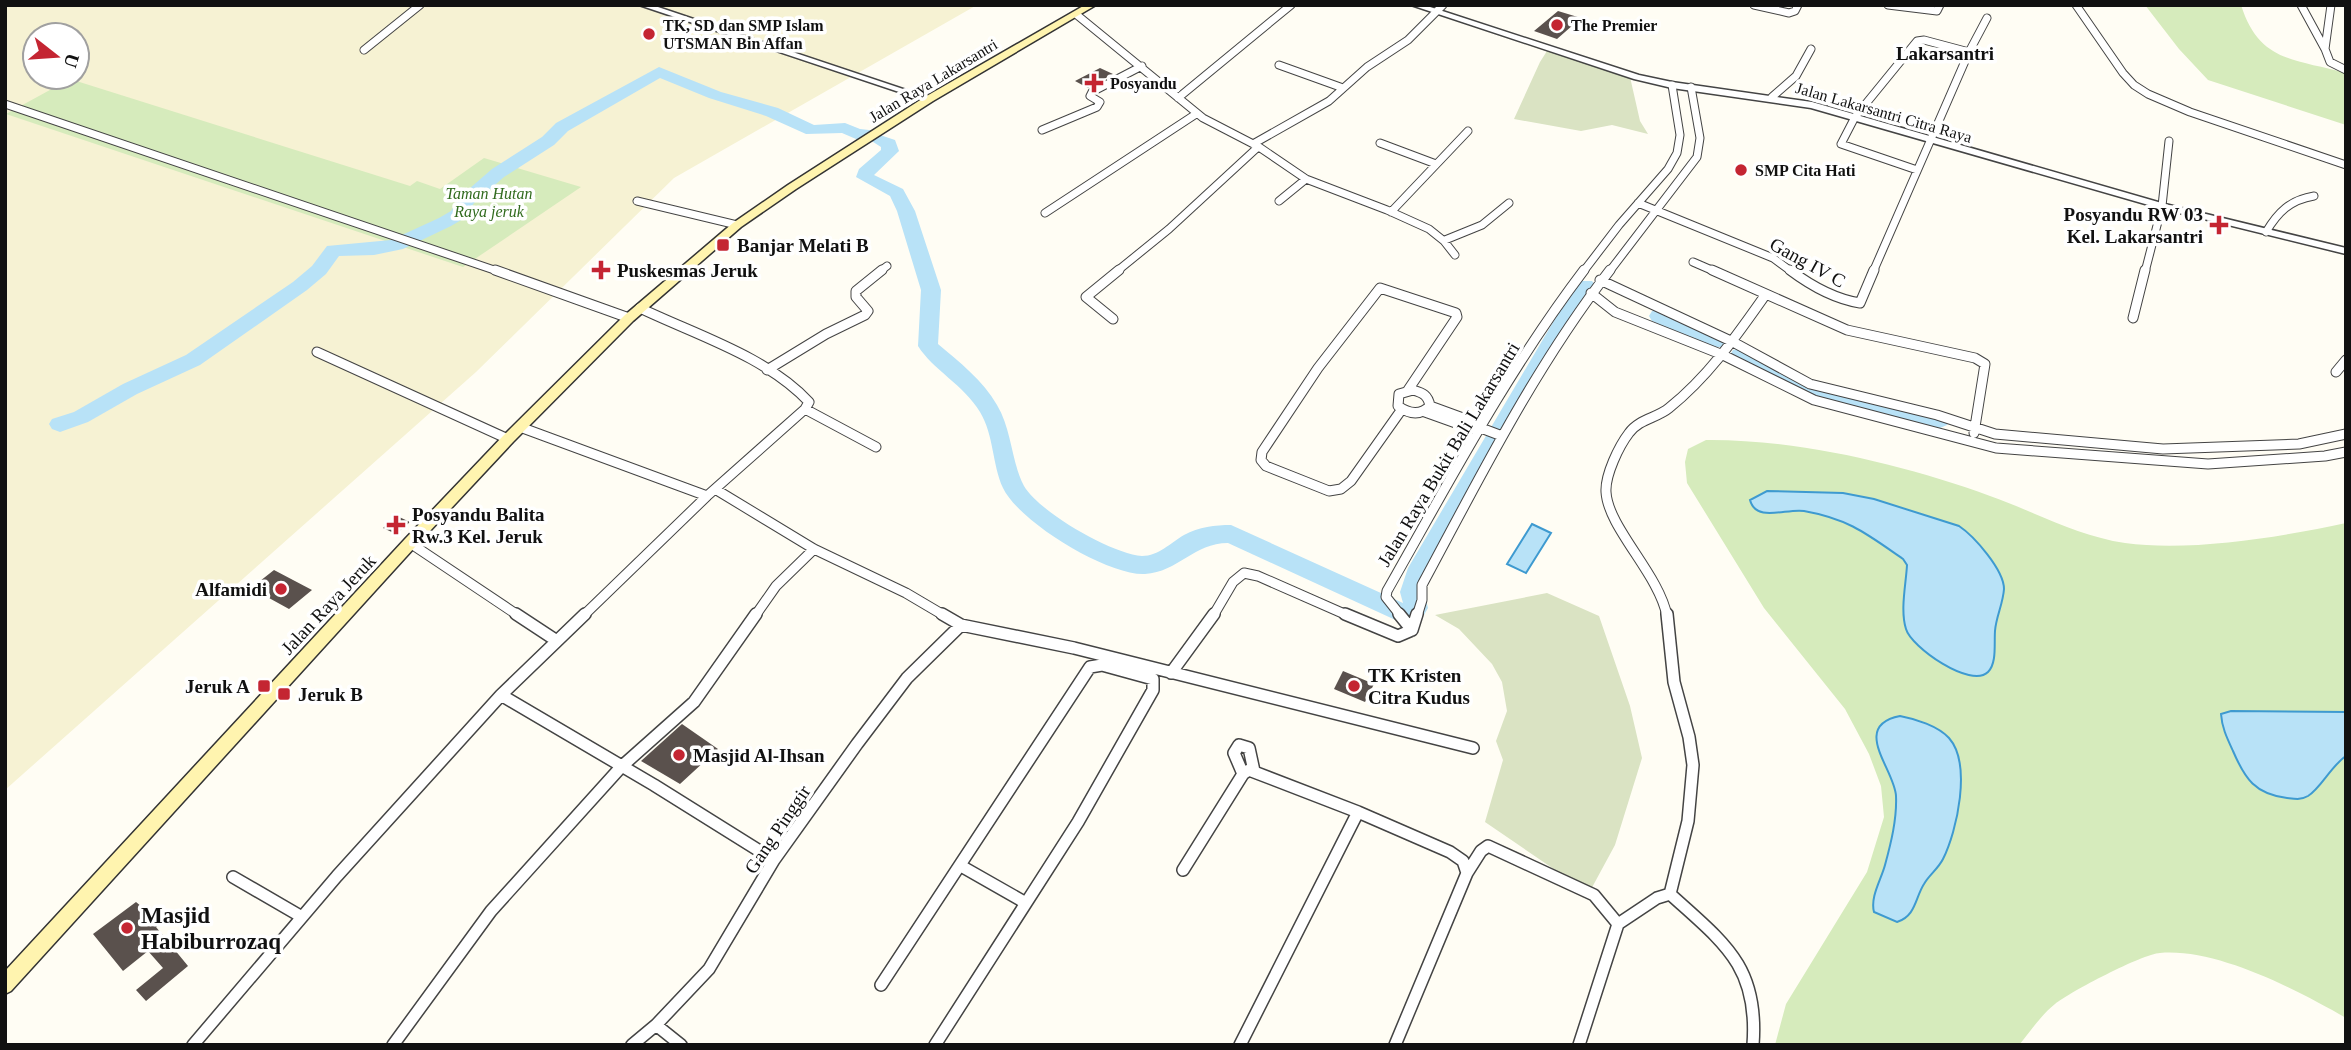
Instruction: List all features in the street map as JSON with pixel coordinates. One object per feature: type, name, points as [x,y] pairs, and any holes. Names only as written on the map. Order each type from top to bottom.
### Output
[{"type":"main road","name":"Jalan Raya Lakarsantri","points":[[792,187],[929,99],[1092,5]]},
{"type":"main road","name":"Jalan Raya Jeruk","points":[[5,985],[508,439],[634,313],[737,225],[792,187]]},
{"type":"street","points":[[364,50],[420,5]]},
{"type":"street","points":[[643,5],[929,99]]},
{"type":"street","points":[[1178,98],[1291,5]]},
{"type":"street","name":"Jalan Lakarsantri Citra Raya","points":[[1415,5],[1637,77],[1691,88],[1772,97],[1854,117],[2162,206],[2346,251]]},
{"type":"street","points":[[1113,319],[1086,297],[1168,229],[1256,145],[1321,107],[1367,67],[1408,40],[1443,5]]},
{"type":"street","points":[[1754,5],[1789,13],[1795,11],[1798,5]]},
{"type":"street","points":[[1888,5],[1929,12],[1937,11],[1940,5]]},
{"type":"street","points":[[2076,5],[2123,73],[2134,85],[2148,94],[2182,109],[2346,165]]},
{"type":"street","points":[[2301,5],[2330,62],[2346,69]]},
{"type":"street","points":[[2325,50],[2331,5]]},
{"type":"street","points":[[1077,15],[1112,40],[1196,114],[1256,145],[1306,179],[1391,212],[1445,240],[1455,255]]},
{"type":"street","name":"Gang IV C","points":[[1654,211],[1773,258],[1806,282],[1847,301],[1860,303],[1969,52],[1987,18]]},
{"type":"street","points":[[1917,170],[1841,144],[1854,117],[1917,41],[1924,40],[1969,52]]},
{"type":"street","points":[[1772,97],[1797,76],[1811,49]]},
{"type":"street","points":[[1279,65],[1343,89]]},
{"type":"street","points":[[1042,130],[1097,107],[1100,104],[1090,96],[1092,92],[1142,66]]},
{"type":"street","name":"Jalan Raya Bukit Bali Lakarsantri","points":[[1672,85],[1680,135],[1677,153],[1668,169],[1552,313],[1386,597],[1410,626],[1422,600],[1422,585],[1501,435],[1600,280],[1654,211],[1668,198],[1697,157],[1700,138],[1691,88]]},
{"type":"street","points":[[5,104],[634,313],[767,370],[804,393],[809,402],[805,409],[711,493],[501,695],[302,917],[193,1045]]},
{"type":"street","points":[[1045,213],[1196,114]]},
{"type":"street","points":[[1391,212],[1468,131]]},
{"type":"street","points":[[2133,318],[2162,206],[2169,141]]},
{"type":"street","points":[[1380,143],[1436,164]]},
{"type":"street","points":[[1279,201],[1306,179]]},
{"type":"street","points":[[2266,232],[2281,209],[2290,202],[2314,196]]},
{"type":"street","points":[[637,201],[737,225]]},
{"type":"street","points":[[1445,240],[1482,225],[1509,203]]},
{"type":"street","points":[[1638,203],[1654,211]]},
{"type":"street","points":[[1693,262],[1847,330],[1975,358],[1984,364],[1985,372],[1972,442]]},
{"type":"street","points":[[767,370],[867,313],[856,297],[856,291],[887,266]]},
{"type":"street","points":[[1600,280],[1732,342],[1810,384],[1995,433],[2163,449],[2299,444],[2342,435],[2346,444]]},
{"type":"street","points":[[1402,410],[1351,481],[1341,489],[1329,491],[1266,466],[1261,460],[1262,452],[1318,368],[1380,288],[1456,313],[1457,317],[1408,390],[1397,398],[1402,410],[1412,414],[1427,409],[1501,435]]},
{"type":"street","points":[[1591,293],[1615,312],[1723,355],[1796,392],[1833,407],[1972,442],[2033,452],[2170,463],[2287,459],[2346,452]]},
{"type":"street","points":[[1670,894],[1691,805],[1691,748],[1672,676],[1666,607],[1661,593],[1613,514],[1606,492],[1610,472],[1629,433],[1639,423],[1668,409],[1723,355],[1766,294]]},
{"type":"street","points":[[1643,322],[1658,309]]},
{"type":"street","points":[[317,352],[508,439]]},
{"type":"street","points":[[2336,372],[2346,360]]},
{"type":"street","points":[[1408,390],[1427,396],[1427,409]]},
{"type":"street","points":[[805,409],[876,447]]},
{"type":"street","points":[[520,427],[711,493],[814,549],[896,588],[961,625],[1074,648],[1472,748]]},
{"type":"street","points":[[410,543],[557,641]]},
{"type":"street","points":[[393,1045],[491,911],[621,767],[694,702],[776,586],[814,549]]},
{"type":"street","points":[[1171,673],[1198,640],[1233,582],[1244,573],[1258,576],[1391,634],[1398,636],[1410,626]]},
{"type":"street","name":"Gang Pinggir","points":[[632,1045],[656,1025],[709,969],[774,860],[906,678],[961,625]]},
{"type":"street","points":[[881,985],[1090,667],[1102,665],[1150,677],[1155,683],[1153,690],[1077,822],[935,1045]]},
{"type":"street","points":[[501,695],[774,860]]},
{"type":"street","points":[[1182,870],[1249,772],[1358,812],[1450,852],[1463,861],[1466,873]]},
{"type":"street","points":[[1240,1045],[1358,812]]},
{"type":"street","points":[[1395,1045],[1466,873],[1480,851],[1488,846],[1594,895],[1618,924]]},
{"type":"street","points":[[961,866],[1026,903]]},
{"type":"street","points":[[233,877],[302,917]]},
{"type":"street","points":[[1579,1045],[1618,924],[1657,898],[1670,894]]},
{"type":"street","points":[[1670,894],[1718,937],[1739,964],[1753,989],[1757,1019],[1753,1045]]},
{"type":"street","points":[[656,1025],[681,1045]]},
{"type":"green space","points":[[5,5],[977,5],[674,178],[476,372],[5,790]]},
{"type":"green space","points":[[2145,5],[2241,5],[2249,24],[2268,48],[2295,60],[2346,73],[2346,125],[2208,80],[2179,49]]},
{"type":"green space","points":[[1547,51],[1630,77],[1640,121],[1648,134],[1612,125],[1581,131],[1514,119]]},
{"type":"green space","name":"Taman Hutan Raya jeruk","points":[[91,86],[410,186],[417,181],[440,189],[484,158],[581,187],[463,267],[6,114],[48,91],[91,91]]},
{"type":"green space","points":[[1706,440],[1777,444],[1887,464],[1990,496],[2090,535],[2125,543],[2178,546],[2236,542],[2346,523],[2346,1018],[2281,984],[2231,964],[2182,953],[2160,953],[2123,966],[2063,998],[2045,1013],[2019,1045],[1775,1045],[1786,1004],[1867,872],[1884,817],[1881,786],[1869,754],[1845,709],[1764,608],[1687,483],[1685,462],[1688,449]]},
{"type":"green space","points":[[1547,593],[1599,616],[1630,706],[1642,758],[1615,845],[1589,893],[1485,822],[1503,760],[1496,741],[1507,711],[1502,682],[1492,664],[1459,629],[1435,615]]},
{"type":"water","points":[[1767,491],[1843,493],[1874,499],[1959,526],[1980,545],[1994,563],[2003,581],[1994,658],[1988,672],[1980,676],[1956,671],[1942,664],[1910,637],[1903,614],[1907,565],[1903,559],[1868,535],[1833,518],[1804,511],[1759,511],[1753,507],[1750,500]]},
{"type":"water","points":[[1532,524],[1551,533],[1526,573],[1507,564]]},
{"type":"water","points":[[2231,711],[2346,712],[2346,756],[2313,792],[2305,797],[2298,799],[2267,793],[2253,784],[2237,761],[2221,714]]},
{"type":"water","points":[[1900,716],[1926,724],[1949,738],[1960,764],[1961,780],[1957,815],[1943,859],[1924,884],[1912,911],[1897,922],[1874,912],[1873,906],[1891,840],[1896,805],[1894,786],[1876,739],[1878,729],[1885,721]]},
{"type":"building","name":"The Premier","points":[[1558,11],[1581,18],[1557,39],[1534,31]]},
{"type":"building","points":[[1100,68],[1113,74],[1088,88],[1075,81]]},
{"type":"building","name":"Posyandu Balita Rw.3 Kel. Jeruk","points":[[397,516],[410,522],[396,534],[383,528]]},
{"type":"building","name":"Alfamidi","points":[[274,570],[312,590],[289,609],[251,588]]},
{"type":"building","name":"TK Kristen Citra Kudus","points":[[1343,671],[1374,684],[1365,702],[1334,689]]},
{"type":"building","name":"Masjid Al-Ihsan","points":[[682,724],[718,749],[680,784],[641,761]]},
{"type":"building","points":[[136,902],[161,923],[156,927],[188,966],[146,1001],[136,990],[163,968],[148,951],[123,971],[93,934]]},
{"type":"waterway","points":[[60,424],[81,417],[130,389],[193,360],[300,286],[319,270],[334,250],[374,249],[396,245],[457,215],[468,199],[498,173],[548,141],[562,127],[659,72],[715,95],[772,112],[812,130],[845,128],[856,134],[872,135]]},
{"type":"waterway","points":[[878,140],[889,144],[890,151],[865,173],[865,177],[897,193],[906,211],[931,290],[928,346],[968,382],[988,407],[997,426],[1014,488],[1035,511],[1093,548],[1113,557],[1144,565],[1167,559],[1203,537],[1231,534],[1402,613]]},
{"type":"waterway","points":[[1416,608],[1412,592],[1416,575],[1585,285]]},
{"type":"waterway","points":[[1659,316],[1715,342]]},
{"type":"waterway","points":[[1740,355],[1827,394],[1940,420]]},
{"type":"place","name":"The Premier","points":[[1557,25]]},
{"type":"place","name":"TK, SD dan SMP Islam UTSMAN Bin Affan","points":[[649,34]]},
{"type":"place","name":"Posyandu","points":[[1094,83]]},
{"type":"place","name":"SMP Cita Hati","points":[[1741,170]]},
{"type":"place","name":"Posyandu RW 03 Kel. Lakarsantri","points":[[2219,225]]},
{"type":"place","name":"Banjar Melati B","points":[[723,245]]},
{"type":"place","name":"Puskesmas Jeruk","points":[[601,270]]},
{"type":"place","name":"Posyandu Balita Rw.3 Kel. Jeruk","points":[[396,525]]},
{"type":"place","name":"Alfamidi","points":[[281,589]]},
{"type":"place","name":"Jeruk A","points":[[264,686]]},
{"type":"place","name":"TK Kristen Citra Kudus","points":[[1354,686]]},
{"type":"place","name":"Jeruk B","points":[[284,694]]},
{"type":"place","name":"Masjid Al-Ihsan","points":[[679,755]]},
{"type":"place","name":"Masjid Habiburrozaq","points":[[127,928]]},
{"type":"district","name":"Lakarsantri","points":[[1945,53]]}]
